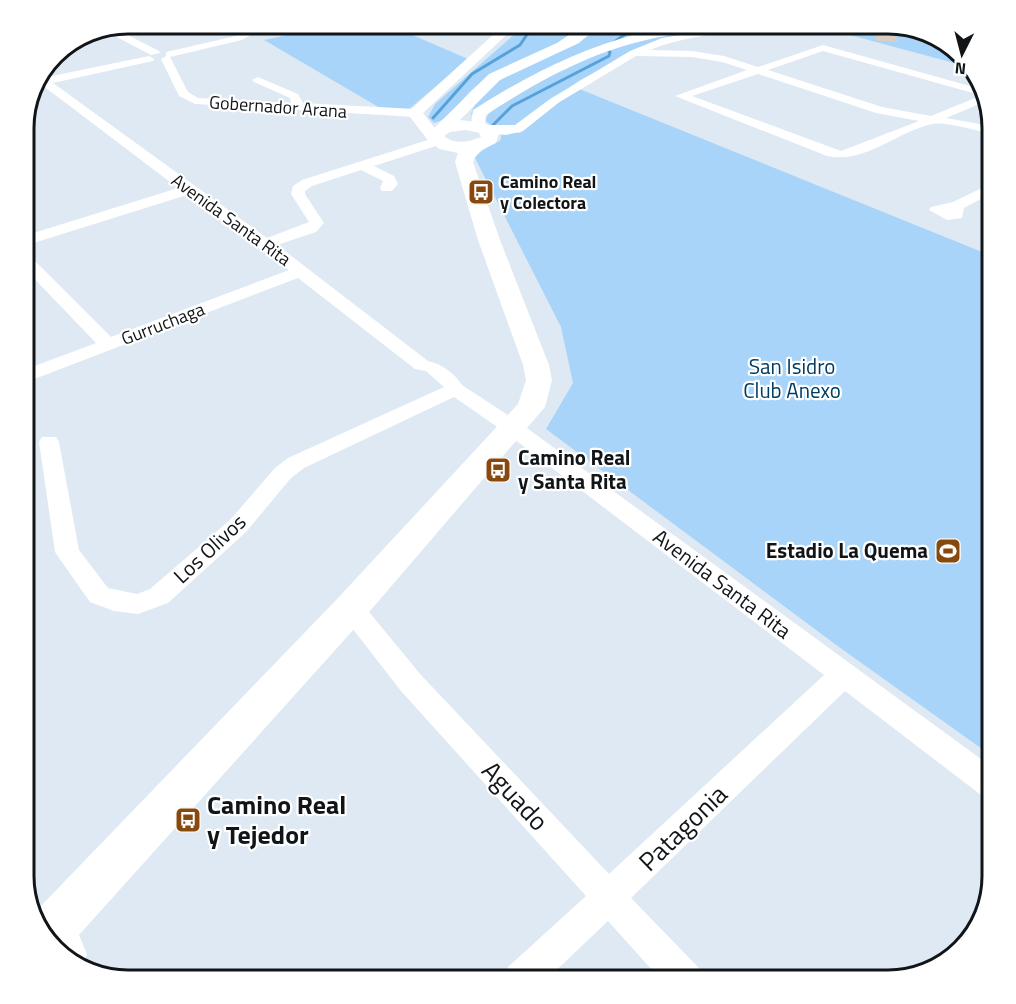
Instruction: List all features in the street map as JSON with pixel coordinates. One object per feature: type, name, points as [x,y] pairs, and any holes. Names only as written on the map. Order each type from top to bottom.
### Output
[{"type":"main road","points":[[439,138],[474,92],[493,78],[567,43],[579,35]]},
{"type":"main road","points":[[461,109],[481,132]]},
{"type":"main road","points":[[439,138],[461,147],[481,132]]},
{"type":"main road","points":[[57,936],[531,407],[539,380],[537,365],[489,240],[464,162],[465,156],[481,132]]},
{"type":"main road","points":[[439,138],[489,240]]},
{"type":"street","points":[[49,79],[160,56],[248,34]]},
{"type":"street","points":[[265,244],[310,229],[317,223],[298,194],[298,189],[307,183],[439,138],[415,113],[501,34]]},
{"type":"street","points":[[120,35],[160,56]]},
{"type":"street","points":[[655,35],[638,37],[588,55],[516,89],[478,113],[481,132],[519,128],[554,101],[633,53],[666,40],[698,35]]},
{"type":"street","points":[[638,37],[666,40],[692,54]]},
{"type":"street","points":[[973,91],[828,49],[818,49],[681,96],[827,152],[843,162],[855,152],[934,121],[977,101]]},
{"type":"street","points":[[633,53],[692,54],[724,58],[859,105],[982,128]]},
{"type":"street","name":"Gobernador Arana","points":[[160,56],[183,94],[190,100],[295,108],[415,113]]},
{"type":"street","points":[[258,80],[294,96],[298,101],[295,108]]},
{"type":"street","name":"Avenida Santa Rita","points":[[45,85],[301,271],[422,364],[422,370],[441,384],[453,387],[513,428],[982,777]]},
{"type":"street","points":[[362,165],[389,179],[391,184],[387,188]]},
{"type":"street","points":[[35,238],[188,190]]},
{"type":"street","points":[[957,206],[982,192]]},
{"type":"street","points":[[35,270],[108,345]]},
{"type":"street","name":"Gurruchaga","points":[[35,372],[301,271]]},
{"type":"street","name":"Los Olivos","points":[[49,442],[67,552],[99,595],[114,601],[138,604],[159,596],[238,526],[283,473],[296,463],[453,387]]},
{"type":"street","name":"Aguado","points":[[351,608],[411,683],[676,970]]},
{"type":"street","name":"Patagonia","points":[[532,970],[844,674]]},
{"type":"green space","points":[[291,34],[411,34],[468,59],[409,109],[387,112],[264,40]]},
{"type":"green space","points":[[514,35],[575,35],[488,77],[469,92],[447,117],[434,123],[428,117],[435,104]]},
{"type":"green space","points":[[590,35],[648,35],[515,86],[471,115],[477,102],[487,90],[501,79]]},
{"type":"green space","points":[[682,35],[664,39],[580,80],[517,126],[493,127],[486,121],[491,111],[504,99],[524,87],[571,63],[613,46],[641,39]]},
{"type":"green space","points":[[850,35],[894,35],[932,46],[932,57]]},
{"type":"green space","name":"San Isidro Club Anexo","points":[[577,88],[982,252],[982,749],[839,647],[546,429],[573,383],[561,327],[475,158],[483,148],[500,141],[502,133],[520,133]]},
{"type":"building","points":[[875,35],[894,35],[898,42],[877,41]]},
{"type":"waterway","points":[[433,118],[472,74],[520,45],[527,35]]},
{"type":"waterway","points":[[493,125],[512,106],[609,56],[610,52],[606,48],[625,35]]},
{"type":"place","name":"Camino Real y Colectora","points":[[481,192]]},
{"type":"place","name":"Camino Real y Santa Rita","points":[[498,470]]},
{"type":"place","name":"Estadio La Quema","points":[[948,551]]},
{"type":"place","name":"Camino Real y Tejedor","points":[[188,820]]}]
